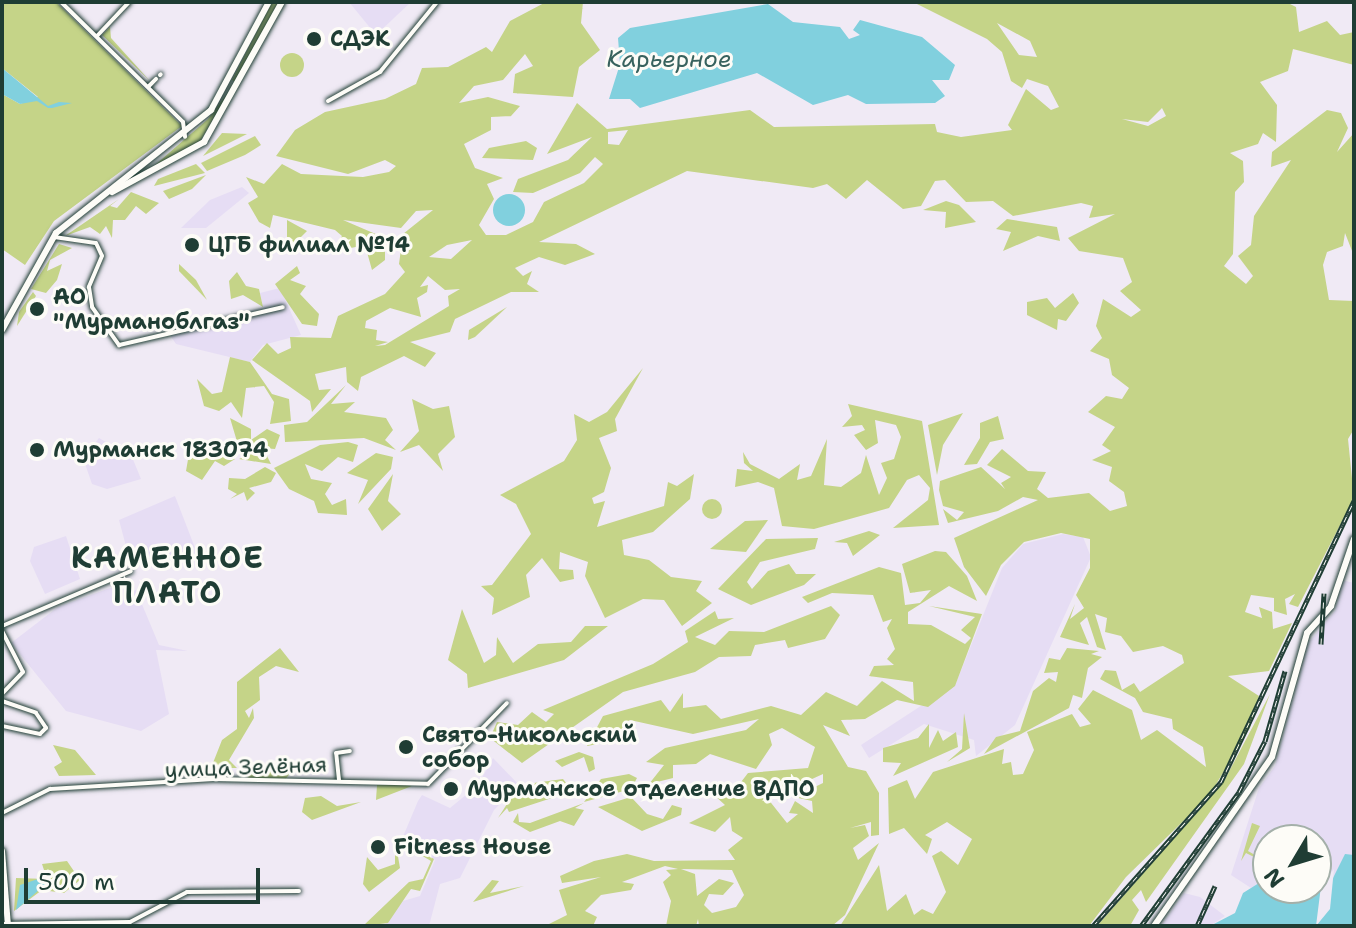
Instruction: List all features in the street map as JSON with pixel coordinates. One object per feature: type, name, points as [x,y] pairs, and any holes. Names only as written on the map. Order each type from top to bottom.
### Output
[{"type":"main road","points":[[2,330],[52,237],[185,137],[201,121],[226,85],[269,2]]},
{"type":"main road","points":[[108,193],[160,172],[204,142],[282,2]]},
{"type":"main road","points":[[226,85],[235,91]]},
{"type":"main road","points":[[158,157],[150,168],[160,172]]},
{"type":"main road","points":[[1154,926],[1222,833],[1272,757],[1307,633],[1331,606],[1354,539]]},
{"type":"main road","points":[[2,851],[6,924]]},
{"type":"street","points":[[61,2],[183,122],[185,137]]},
{"type":"street","points":[[97,36],[129,2]]},
{"type":"street","points":[[328,101],[380,72],[437,2]]},
{"type":"street","points":[[149,86],[159,76]]},
{"type":"street","points":[[183,122],[201,121]]},
{"type":"street","points":[[52,237],[96,243],[102,256],[89,287],[92,307],[119,345],[283,307]]},
{"type":"street","points":[[2,694],[23,672],[2,628],[131,571]]},
{"type":"street","points":[[2,701],[36,713],[46,728],[40,734],[2,726]]},
{"type":"street","name":"улица Зелёная","points":[[2,813],[50,789],[339,780],[428,784],[507,703]]},
{"type":"street","points":[[339,780],[336,753],[350,751]]},
{"type":"street","points":[[6,924],[99,925],[144,919],[187,892],[299,891]]},
{"type":"shaded area","points":[[349,2],[411,2],[376,35]]},
{"type":"shaded area","points":[[242,187],[249,193],[206,228],[181,228],[210,200]]},
{"type":"shaded area","points":[[280,288],[301,335],[263,345],[250,362],[176,344],[170,335],[263,307],[260,293]]},
{"type":"shaded area","points":[[99,438],[132,457],[141,479],[107,489],[92,484],[83,458]]},
{"type":"shaded area","points":[[175,496],[197,553],[131,565],[119,520]]},
{"type":"shaded area","points":[[1063,534],[1083,537],[1091,557],[1015,725],[976,756],[974,740],[924,724],[869,758],[861,745],[956,683],[1002,568],[1023,544]]},
{"type":"shaded area","points":[[66,536],[80,579],[45,594],[30,561],[34,547]]},
{"type":"shaded area","points":[[1342,580],[1354,583],[1354,855],[1345,855],[1334,878],[1332,824],[1252,824],[1251,888],[1231,875],[1259,788],[1275,766],[1308,643],[1335,611]]},
{"type":"shaded area","points":[[110,588],[136,590],[159,645],[188,651],[156,650],[169,714],[141,731],[66,711],[11,643],[58,607]]},
{"type":"shaded area","points":[[493,758],[519,785],[494,810],[460,878],[440,884],[429,926],[384,926],[403,901],[420,896],[435,860],[402,839],[418,801],[422,795],[450,808],[478,785]]},
{"type":"shaded area","points":[[1184,893],[1200,897],[1225,916],[1210,926],[1161,926]]},
{"type":"green space","points":[[2,2],[56,2],[182,126],[54,221],[25,265],[2,249],[2,94],[20,104],[38,97],[2,68]]},
{"type":"green space","points":[[272,2],[278,2],[237,83],[232,80]]},
{"type":"green space","points":[[546,2],[583,2],[581,23],[600,50],[579,67],[573,97],[513,93],[515,74],[533,66],[525,54],[503,80],[474,86],[459,103],[488,97],[520,106],[511,116],[491,117],[491,130],[464,144],[475,168],[503,178],[487,184],[494,199],[479,225],[486,235],[506,235],[533,222],[544,202],[584,183],[603,164],[595,157],[580,173],[533,193],[513,192],[518,179],[568,160],[592,137],[547,154],[577,103],[607,129],[750,110],[774,127],[935,124],[937,132],[961,137],[1012,130],[1008,125],[1026,89],[1051,110],[1059,107],[1048,86],[1027,79],[1022,88],[1011,81],[1002,52],[987,39],[913,2],[1286,2],[1296,7],[1299,32],[1327,21],[1340,35],[1354,32],[1354,65],[1293,49],[1288,71],[1260,82],[1277,105],[1276,142],[1263,133],[1258,144],[1230,153],[1243,161],[1244,182],[1235,192],[1233,254],[1224,266],[1246,284],[1253,276],[1238,256],[1251,245],[1254,216],[1291,160],[1271,167],[1272,152],[1327,110],[1341,113],[1348,128],[1337,152],[1354,133],[1354,256],[1345,233],[1343,246],[1327,252],[1323,265],[1329,300],[1354,301],[1354,429],[1348,439],[1354,498],[1298,607],[1289,604],[1295,594],[1285,599],[1287,615],[1274,611],[1274,598],[1251,595],[1245,612],[1262,618],[1259,607],[1272,612],[1273,629],[1292,623],[1269,671],[1228,676],[1259,696],[1250,728],[1209,796],[1126,877],[1089,926],[840,926],[879,865],[887,911],[906,894],[914,915],[922,909],[933,914],[946,892],[932,856],[941,851],[958,865],[972,839],[947,822],[925,835],[932,839],[927,854],[904,828],[889,834],[888,788],[907,780],[915,799],[933,772],[1004,749],[1002,764],[1011,762],[1013,775],[1023,774],[1034,750],[1027,732],[1072,714],[1080,727],[1091,724],[1078,709],[1093,690],[1132,710],[1141,740],[1157,730],[1206,767],[1203,747],[1173,729],[1172,719],[1143,712],[1135,698],[1100,679],[1105,670],[1116,671],[1122,690],[1134,683],[1140,692],[1184,663],[1182,655],[1163,646],[1133,652],[1121,636],[1105,632],[1107,618],[1095,614],[1106,650],[1097,647],[1087,617],[1080,623],[1089,645],[1060,637],[1075,604],[1070,619],[1084,608],[1076,595],[1090,568],[1090,539],[1061,533],[1024,542],[1001,565],[986,596],[964,567],[954,538],[1038,500],[1023,497],[998,511],[948,523],[943,509],[957,520],[964,512],[943,506],[939,490],[940,481],[981,467],[1005,489],[1001,483],[1011,477],[987,465],[1002,449],[1028,471],[1046,472],[1037,489],[1048,498],[1089,493],[1110,511],[1127,506],[1124,492],[1109,481],[1112,467],[1092,460],[1111,451],[1102,445],[1115,427],[1088,412],[1106,396],[1122,399],[1129,388],[1112,375],[1109,359],[1090,351],[1102,338],[1096,326],[1103,299],[1131,317],[1141,310],[1120,291],[1132,282],[1123,258],[1079,251],[1068,238],[1115,214],[1089,218],[1093,206],[1081,203],[1013,216],[993,201],[966,202],[945,180],[935,181],[921,206],[903,209],[867,180],[846,199],[827,184],[813,188],[687,171],[539,242],[576,244],[595,254],[565,265],[539,257],[515,268],[523,276],[532,271],[527,284],[539,292],[511,292],[455,319],[450,332],[410,342],[436,353],[425,367],[404,356],[361,377],[358,391],[347,382],[346,367],[315,374],[319,390],[331,389],[312,412],[310,401],[252,360],[267,343],[278,354],[291,348],[290,337],[331,338],[338,316],[385,294],[405,272],[399,264],[403,234],[433,210],[416,211],[401,228],[343,220],[385,238],[385,260],[372,270],[365,245],[332,252],[342,236],[335,230],[273,215],[270,228],[259,222],[248,203],[258,197],[246,177],[264,184],[282,164],[301,174],[363,177],[389,172],[396,166],[385,160],[348,174],[276,156],[295,130],[325,112],[385,99],[416,84],[422,68],[448,67],[486,47],[492,52],[510,21]],"holes":[[[997,23],[1030,41],[1037,57],[1019,55]],[[1162,108],[1166,116],[1148,126],[1122,119],[1148,122]],[[628,130],[619,145],[608,144],[608,132]],[[472,240],[451,259],[429,257],[447,245]],[[428,276],[445,290],[460,289],[448,296],[449,306],[385,345],[375,346],[388,342],[376,340],[377,330],[365,328],[366,321],[390,308],[421,317],[417,298],[427,292],[428,285],[420,287]]]},
{"type":"green space","points":[[110,27],[111,38],[150,81],[102,35]]},
{"type":"green space","points":[[292,53],[301,56],[304,65],[301,74],[292,77],[283,74],[280,65],[283,56]]},
{"type":"green space","points":[[232,87],[199,143],[154,166],[208,119]]},
{"type":"green space","points":[[222,133],[247,134],[203,156]]},
{"type":"green space","points":[[255,136],[261,145],[245,155],[207,171],[201,163]]},
{"type":"green space","points":[[526,141],[537,148],[533,160],[482,158],[489,148]]},
{"type":"green space","points":[[196,164],[205,173],[154,186],[158,179]]},
{"type":"green space","points":[[206,175],[192,189],[169,199],[163,191]]},
{"type":"green space","points":[[131,192],[159,203],[146,214],[136,206],[125,220],[113,220],[112,238],[106,226],[100,234],[90,227],[65,236],[119,199],[110,206],[117,208]]},
{"type":"green space","points":[[946,201],[959,205],[976,222],[945,228],[946,212],[923,210]]},
{"type":"green space","points":[[1007,219],[1057,227],[1060,241],[1038,236],[1003,251],[1011,232],[996,229]]},
{"type":"green space","points":[[287,220],[307,231],[299,239],[308,249],[287,242]]},
{"type":"green space","points":[[59,244],[72,248],[50,260],[47,271],[62,264],[57,280],[46,293],[31,289]]},
{"type":"green space","points":[[179,264],[196,280],[207,300],[179,271]]},
{"type":"green space","points":[[297,266],[300,273],[290,280],[306,286],[300,294],[319,314],[317,326],[302,324],[275,284]]},
{"type":"green space","points":[[237,272],[246,286],[259,289],[263,307],[243,295],[231,299],[229,281]]},
{"type":"green space","points":[[33,292],[36,296],[17,326],[19,312]]},
{"type":"green space","points":[[1073,293],[1079,303],[1066,321],[1058,319],[1057,330],[1027,315],[1027,302],[1047,298],[1055,308]]},
{"type":"green space","points":[[507,307],[475,337],[468,340],[469,330]]},
{"type":"green space","points":[[230,357],[250,362],[272,394],[289,399],[291,421],[270,424],[274,402],[264,386],[246,388],[242,418],[231,402],[219,411],[204,406],[197,379],[212,394],[222,392]]},
{"type":"green space","points":[[643,368],[615,419],[617,431],[599,438],[611,468],[604,492],[592,498],[594,504],[605,501],[597,527],[664,506],[668,482],[677,486],[694,474],[690,499],[653,532],[622,540],[624,555],[649,560],[671,577],[702,581],[696,591],[712,603],[682,626],[664,600],[643,599],[605,618],[585,576],[588,562],[560,552],[559,569],[573,570],[574,579],[560,582],[542,558],[526,575],[530,597],[492,615],[494,598],[481,586],[492,585],[531,534],[516,504],[500,495],[564,461],[577,440],[574,414],[589,422],[607,412]]},
{"type":"green space","points":[[346,385],[331,404],[355,402],[344,412],[386,418],[393,430],[385,440],[396,450],[364,438],[285,442],[284,425],[307,422]]},
{"type":"green space","points":[[412,399],[433,409],[449,406],[455,437],[438,454],[443,471],[419,445],[400,452],[419,431]]},
{"type":"green space","points":[[848,404],[922,421],[939,525],[893,528],[928,500],[930,488],[919,475],[907,480],[889,508],[814,529],[782,526],[774,488],[758,482],[735,487],[737,469],[753,471],[744,463],[743,452],[750,464],[779,479],[800,464],[797,480],[811,476],[827,439],[824,485],[841,487],[861,473],[866,455],[879,495],[887,478],[881,463],[894,459],[901,437],[896,425],[875,420],[878,443],[866,450],[854,435],[865,430],[862,425],[842,427],[852,416]]},
{"type":"green space","points":[[963,413],[943,445],[937,475],[928,425]]},
{"type":"green space","points":[[998,416],[1004,439],[990,442],[977,464],[964,465],[980,438],[980,423]]},
{"type":"green space","points":[[230,418],[251,429],[251,440],[267,429],[280,435],[275,449],[263,448],[271,464],[239,459],[257,451],[248,446],[241,455]]},
{"type":"green space","points":[[348,442],[358,445],[353,462],[338,457],[322,471],[305,464],[311,479],[332,483],[325,494],[332,505],[346,499],[347,515],[318,513],[314,501],[289,489],[274,468],[320,445]]},
{"type":"green space","points":[[220,447],[235,459],[224,466],[215,461],[202,480],[186,471],[190,448],[211,457]]},
{"type":"green space","points":[[376,453],[393,457],[391,469],[358,504],[368,480],[347,473]]},
{"type":"green space","points":[[265,467],[276,473],[271,482],[249,488],[255,493],[247,501],[244,492],[230,499],[237,494],[228,489],[229,478],[245,479]]},
{"type":"green space","points":[[393,474],[388,501],[401,514],[382,531],[368,509]]},
{"type":"green space","points":[[712,499],[719,502],[722,509],[719,516],[712,519],[705,516],[702,509],[705,502]]},
{"type":"green space","points":[[768,520],[746,552],[710,549],[745,521]]},
{"type":"green space","points":[[869,531],[880,535],[853,556],[847,543],[834,542]]},
{"type":"green space","points":[[818,538],[815,549],[760,562],[747,582],[752,589],[768,571],[789,564],[796,574],[816,574],[804,585],[751,605],[718,589],[766,539]]},
{"type":"green space","points":[[935,551],[946,552],[967,576],[977,601],[949,586],[908,612],[908,624],[931,625],[965,644],[971,638],[961,630],[975,617],[929,606],[982,614],[955,686],[928,707],[897,700],[865,719],[841,720],[850,736],[823,725],[848,767],[866,771],[879,793],[879,835],[871,836],[871,822],[850,828],[865,825],[869,836],[853,848],[858,860],[879,843],[845,915],[832,926],[699,926],[698,919],[696,926],[666,926],[671,901],[663,882],[671,875],[666,870],[678,869],[665,866],[622,882],[634,884],[631,890],[601,895],[585,911],[597,917],[593,926],[545,926],[567,915],[559,890],[601,877],[562,883],[560,876],[594,861],[627,854],[654,861],[735,860],[728,850],[743,838],[732,831],[730,817],[715,832],[689,823],[725,805],[714,795],[738,786],[748,773],[808,768],[815,747],[782,728],[769,734],[772,745],[756,769],[710,754],[696,764],[673,765],[673,778],[649,784],[664,765],[646,762],[665,748],[746,730],[759,719],[693,734],[630,720],[623,724],[630,738],[587,746],[603,716],[661,700],[670,712],[683,693],[683,708],[706,705],[721,719],[771,706],[801,715],[826,692],[857,706],[882,681],[914,701],[913,682],[869,676],[874,666],[894,665],[887,659],[895,649],[887,628],[892,619],[883,622],[873,595],[832,593],[808,603],[802,597],[879,567],[901,573],[905,605],[920,603],[931,590],[910,593],[902,564]],"holes":[[[823,774],[823,783],[794,797],[812,801],[813,813],[795,801],[789,813],[798,814],[787,823],[768,799]],[[681,869],[732,870],[744,895],[736,907],[712,913],[704,905],[709,894],[723,895],[734,883],[719,879],[697,896],[695,874]]]},
{"type":"green space","points":[[831,606],[840,615],[825,639],[788,648],[785,640],[755,645],[751,656],[719,657],[695,672],[623,692],[522,763],[490,738],[497,722],[518,725],[532,712],[546,722],[554,714],[543,710],[653,664],[688,642],[685,631],[715,611],[718,619],[734,618],[695,637],[715,645],[729,631],[764,632]]},
{"type":"green space","points":[[462,609],[484,663],[496,655],[497,637],[513,663],[538,644],[571,642],[585,626],[608,626],[564,660],[468,688],[467,674],[448,660]]},
{"type":"green space","points":[[280,648],[299,672],[276,666],[259,677],[260,700],[245,711],[249,718],[253,708],[254,718],[229,760],[237,768],[211,768],[222,740],[237,729],[237,682]]},
{"type":"green space","points":[[1067,648],[1099,651],[1091,654],[1102,657],[1088,668],[1082,698],[1073,695],[1069,708],[984,754],[996,737],[1020,731],[1033,691],[1049,678],[1056,682],[1058,672],[1044,673],[1049,658],[1060,660]]},
{"type":"green space","points":[[1270,694],[1244,764],[1146,902],[1141,890],[1132,900],[1139,910],[1130,926],[1097,926],[1224,781]]},
{"type":"green space","points":[[964,713],[970,748],[947,762],[962,749]]},
{"type":"green space","points":[[929,724],[929,748],[938,730],[943,741],[956,732],[958,747],[893,776],[901,763],[883,762],[883,748],[918,738]]},
{"type":"green space","points":[[53,745],[75,750],[96,775],[59,776],[54,767],[62,762]]},
{"type":"green space","points":[[579,752],[593,757],[595,769],[589,772],[584,757],[562,767],[555,761]]},
{"type":"green space","points":[[263,763],[276,773],[283,763],[296,765],[285,780],[248,779],[246,768]]},
{"type":"green space","points":[[629,774],[637,778],[631,789],[584,802],[601,779]]},
{"type":"green space","points":[[563,779],[567,784],[558,796],[509,812],[507,808],[498,818],[519,785]]},
{"type":"green space","points":[[377,785],[412,786],[376,800]]},
{"type":"green space","points":[[321,796],[337,806],[361,802],[312,820],[302,812],[305,798]]},
{"type":"green space","points":[[631,797],[647,814],[663,819],[672,805],[682,808],[681,815],[642,831],[598,807]]},
{"type":"green space","points":[[584,803],[575,808],[584,810],[574,826],[560,821],[530,832],[513,822],[518,813],[519,822],[530,823]]},
{"type":"green space","points":[[1252,823],[1255,824],[1252,824],[1252,843],[1248,851],[1252,856],[1246,853],[1241,861]]},
{"type":"green space","points":[[395,839],[400,868],[369,892],[363,884],[367,857],[378,870],[395,864]]},
{"type":"green space","points":[[397,841],[403,841],[434,859],[420,891],[411,889],[388,923],[363,926],[409,882],[423,879],[431,861]]},
{"type":"green space","points":[[67,861],[80,880],[64,893],[42,890],[14,911],[16,878],[47,879],[42,864]]},
{"type":"green space","points":[[492,880],[499,881],[490,893],[524,886],[473,902]]},
{"type":"water","name":"Карьерное","points":[[768,4],[793,22],[840,27],[849,39],[860,35],[853,30],[860,20],[922,37],[955,65],[949,80],[932,80],[945,96],[935,103],[866,104],[848,95],[813,105],[757,73],[640,108],[630,99],[609,99],[620,64],[618,38],[630,28]]},
{"type":"water","points":[[2,68],[48,106],[59,102],[72,103],[52,108],[37,101],[20,104],[2,94]]},
{"type":"water","points":[[509,194],[520,199],[525,210],[520,221],[509,226],[498,221],[493,210],[498,199]]},
{"type":"water","points":[[1345,854],[1354,855],[1354,926],[1210,926],[1235,913],[1243,893],[1252,887],[1252,904],[1332,904],[1333,878]]},
{"type":"water","points":[[41,878],[47,883],[16,910],[20,885]]},
{"type":"pier","points":[[1319,904],[1330,904],[1330,909],[1316,926]]},
{"type":"railway","points":[[1093,926],[1221,782],[1354,501]]},
{"type":"railway","points":[[1321,644],[1324,593]]},
{"type":"railway","points":[[1141,926],[1239,792],[1265,741],[1285,671]]},
{"type":"railway","points":[[1197,926],[1215,886]]},
{"type":"place","name":"СДЭК","points":[[314,39]]},
{"type":"place","name":"ЦГБ филиал №14","points":[[192,245]]},
{"type":"place","name":"AO \"Мурманоблгаз\"","points":[[37,309]]},
{"type":"place","name":"Мурманск 183074","points":[[37,450]]},
{"type":"place","name":"Свято-Никольский собор","points":[[406,747]]},
{"type":"place","name":"Мурманское отделение ВДПО","points":[[451,789]]},
{"type":"place","name":"Fitness House","points":[[378,847]]},
{"type":"district","name":"КАМЕННОЕ ПЛАТО","points":[[168,575]]}]
